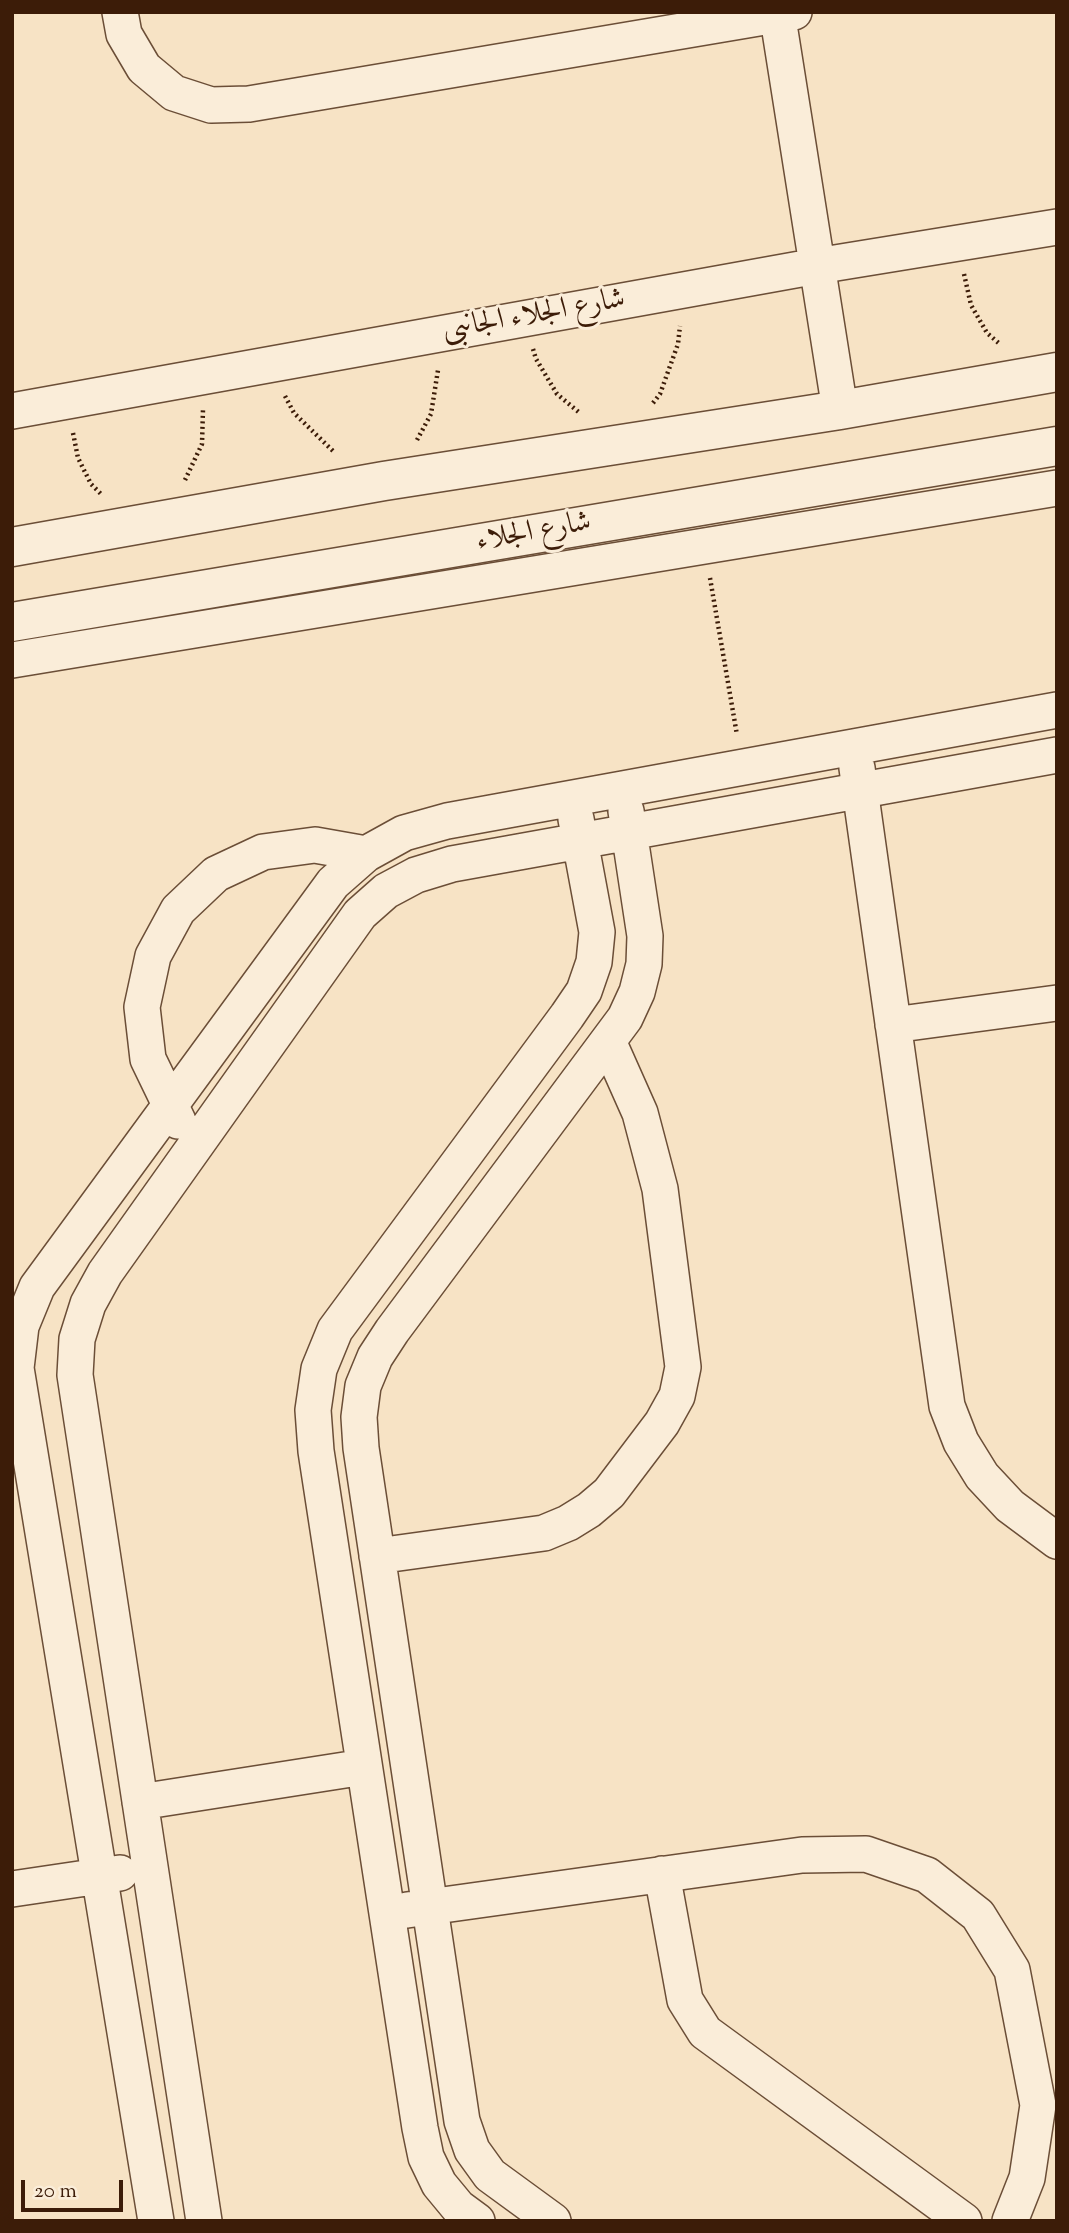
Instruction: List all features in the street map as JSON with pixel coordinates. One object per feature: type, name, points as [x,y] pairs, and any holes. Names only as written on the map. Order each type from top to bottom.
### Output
[{"type":"street","points":[[120,12],[124,34],[144,68],[174,93],[211,105],[249,104],[783,13],[817,266],[840,411]]},
{"type":"street","name":"شارع الجلاء الجانبى","points":[[12,411],[817,266],[1057,227]]},
{"type":"street","points":[[12,547],[384,481],[840,411],[1048,373]]},
{"type":"street","name":"شارع الجلاء","points":[[12,622],[1057,446]]},
{"type":"street","points":[[12,660],[1057,488]]},
{"type":"street","points":[[156,2221],[16,1368],[21,1326],[37,1287],[333,883],[366,854],[404,833],[447,821],[1057,710]]},
{"type":"street","points":[[855,747],[947,1406],[961,1442],[982,1476],[1010,1506],[1057,1541]]},
{"type":"street","points":[[204,2221],[75,1375],[77,1339],[88,1304],[105,1273],[338,943],[360,914],[386,891],[416,875],[452,864],[1057,755]]},
{"type":"street","points":[[553,2221],[490,2175],[472,2150],[461,2121],[361,1448],[359,1417],[363,1386],[375,1357],[392,1331],[625,1018],[637,992],[644,964],[645,936],[623,789]]},
{"type":"street","points":[[477,2221],[458,2207],[439,2183],[426,2157],[316,1451],[313,1410],[319,1369],[335,1330],[584,991],[594,962],[597,932],[572,798]]},
{"type":"street","points":[[195,1149],[169,1106],[148,1059],[142,1007],[153,956],[178,910],[216,874],[263,852],[315,845],[366,854]]},
{"type":"street","points":[[893,1025],[1057,1003]]},
{"type":"street","points":[[377,1556],[544,1532],[568,1523],[609,1493],[662,1423],[677,1396],[682,1367],[660,1189],[640,1113],[608,1041]]},
{"type":"street","points":[[140,1802],[364,1767]]},
{"type":"street","points":[[387,1913],[802,1854],[866,1854],[927,1875],[978,1915],[1012,1970],[1038,2105],[1027,2178],[1010,2221]]},
{"type":"street","points":[[12,1889],[150,1868]]},
{"type":"street","points":[[662,1874],[685,2000],[705,2032],[964,2221]]},
{"type":"path","points":[[965,242],[964,274],[971,305],[988,332],[1011,355],[1048,373]]},
{"type":"path","points":[[526,318],[536,359],[557,394],[589,420],[627,444],[660,394],[678,344],[682,290]]},
{"type":"path","points":[[268,365],[294,413],[334,452],[384,481],[412,450],[431,414],[439,374],[433,335]]},
{"type":"path","points":[[182,483],[189,474],[202,443],[204,410],[195,378]]},
{"type":"path","points":[[76,399],[72,429],[78,458],[91,484],[113,505],[142,525]]},
{"type":"path","points":[[704,546],[743,767]]}]
